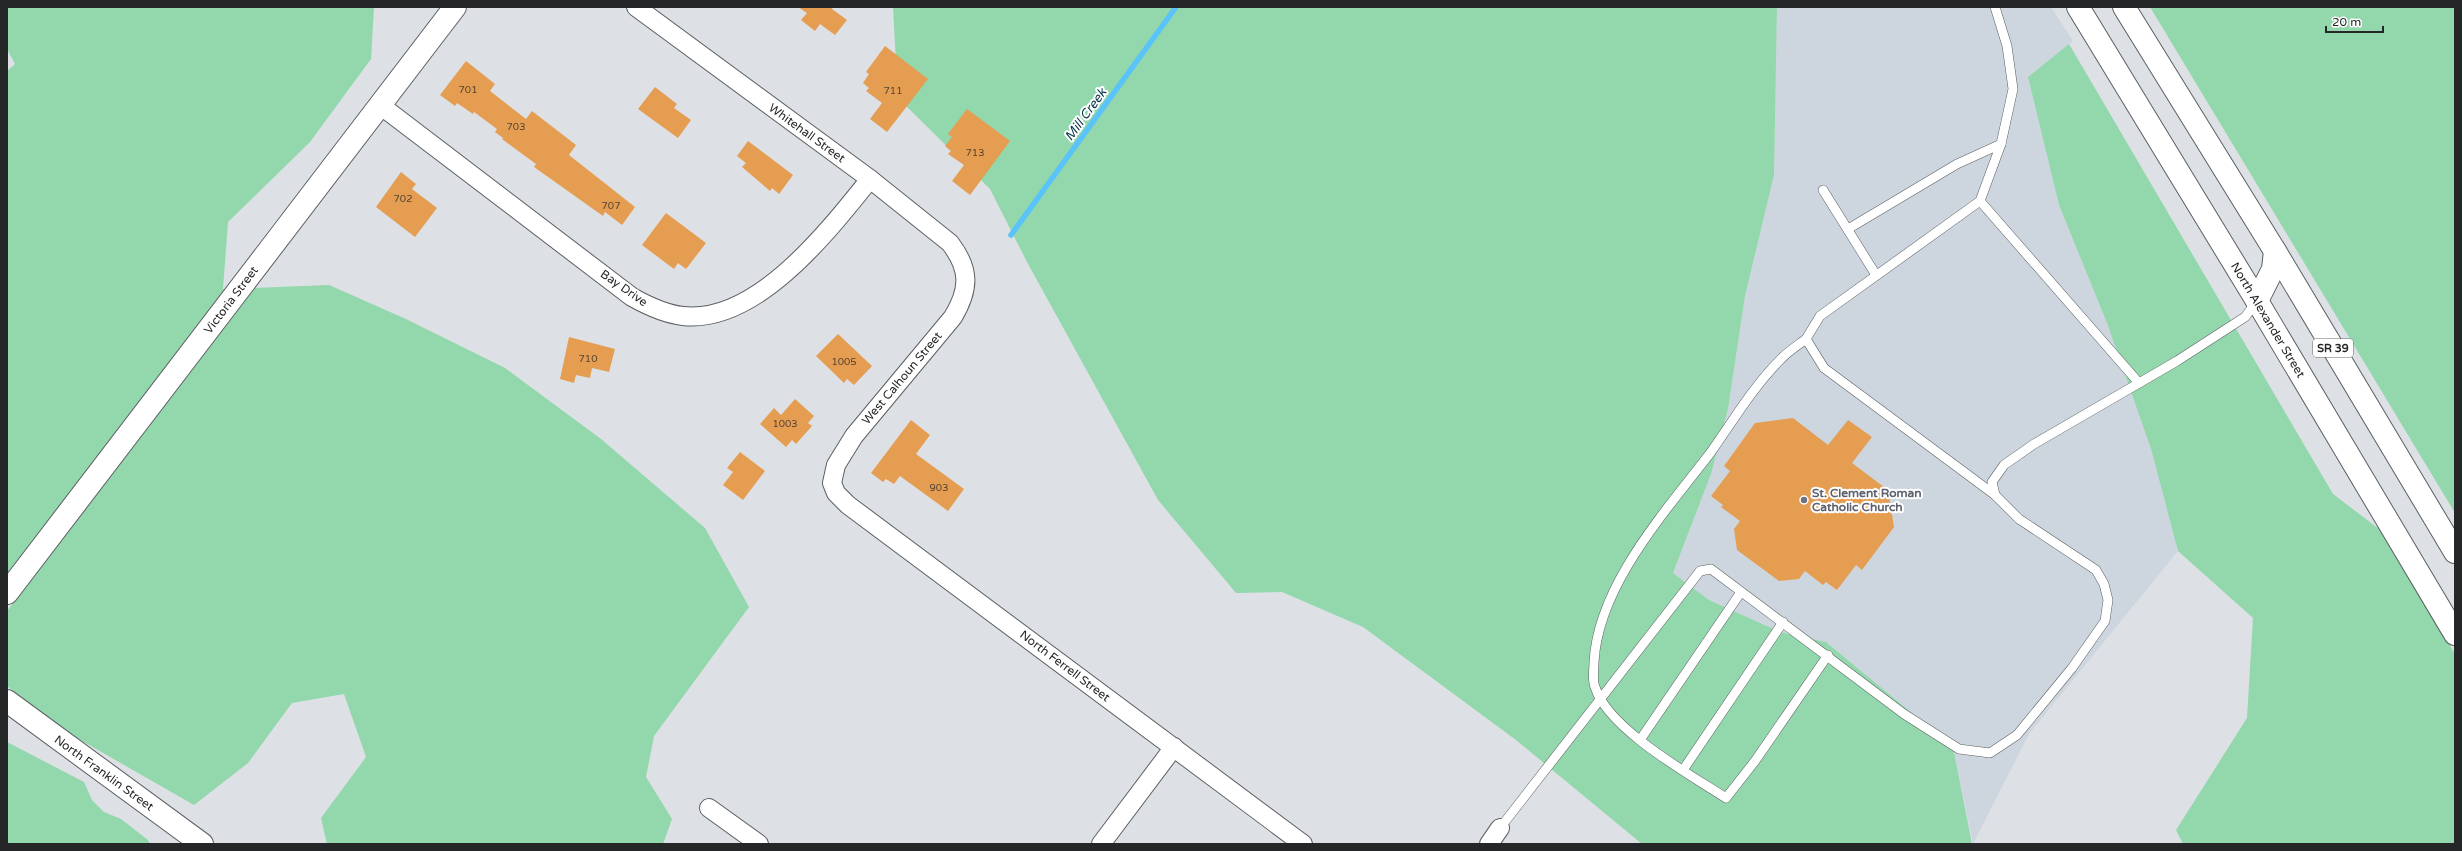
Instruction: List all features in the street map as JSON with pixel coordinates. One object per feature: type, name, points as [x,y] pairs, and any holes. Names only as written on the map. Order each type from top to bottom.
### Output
[{"type":"main road","name":"Victoria Street","points":[[7,593],[455,7]]},
{"type":"main road","name":"North Alexander Street","points":[[2078,7],[2257,301],[2455,634]]},
{"type":"main road","name":"SR 39","points":[[2124,7],[2275,251],[2455,552]]},
{"type":"main road","points":[[2257,301],[2273,269],[2275,251]]},
{"type":"main road","name":"North Franklin Street","points":[[7,701],[202,844]]},
{"type":"street","name":"Whitehall Street","points":[[636,7],[870,179],[950,243],[960,256],[965,271]]},
{"type":"street","name":"Bay Drive","points":[[380,105],[632,297],[658,310],[685,316],[704,315],[738,304],[775,283],[832,226],[870,179]]},
{"type":"street","name":"West Calhoun Street","points":[[832,483],[836,465],[854,436],[953,317],[962,304],[966,287],[965,271]]},
{"type":"street","name":"North Ferrell Street","points":[[832,483],[836,493],[848,505],[1303,844]]},
{"type":"street","points":[[1101,844],[1174,747]]},
{"type":"street","points":[[709,808],[759,844]]},
{"type":"street","points":[[1488,844],[1500,828]]},
{"type":"lane","points":[[1828,655],[1755,761],[1726,798],[1640,740],[1606,708],[1594,686],[1595,645],[1606,611],[1623,574],[1650,532],[1758,385],[1780,359],[1806,339],[1820,316],[1980,201],[2001,144],[2013,89],[2007,46],[1995,7]]},
{"type":"lane","points":[[1848,229],[1957,164],[2001,144]]},
{"type":"lane","points":[[1823,190],[1876,275]]},
{"type":"lane","points":[[1980,201],[2139,383]]},
{"type":"lane","points":[[1995,495],[1992,482],[2004,465],[2034,444],[2139,383],[2245,317],[2257,301]]},
{"type":"lane","points":[[1500,828],[1700,570],[1711,569],[1828,655],[1904,714],[1959,749],[1990,753],[2017,735],[2072,668],[2105,621],[2108,600],[2104,584],[2096,570],[2019,519],[1995,495],[1824,368],[1806,339]]},
{"type":"lane","points":[[1640,740],[1741,592]]},
{"type":"lane","points":[[1683,770],[1783,622]]},
{"type":"shaded area","points":[[1777,7],[2051,7],[2073,41],[2028,77],[2059,205],[2107,323],[2151,449],[2178,551],[2029,734],[1973,844],[1953,747],[1826,642],[1780,632],[1709,600],[1673,573],[1711,474],[1728,409],[1745,296],[1774,175]]},
{"type":"green space","points":[[7,7],[374,7],[371,59],[310,142],[228,222],[223,289],[225,289],[7,575],[7,71],[15,64],[7,49]]},
{"type":"green space","points":[[893,7],[1777,7],[1774,175],[1745,296],[1728,409],[1711,474],[1673,573],[1709,600],[1780,632],[1826,642],[1953,747],[1972,844],[1642,844],[1516,740],[1363,627],[1282,592],[1236,593],[1158,500],[1027,262],[990,189],[898,98]]},
{"type":"green space","points":[[2150,7],[2455,7],[2455,513]]},
{"type":"green space","points":[[2069,44],[2333,494],[2383,532],[2455,654],[2455,844],[2183,844],[2176,830],[2247,718],[2253,618],[2178,551],[2151,449],[2107,323],[2059,205],[2028,77]]},
{"type":"green space","points":[[329,285],[406,319],[505,368],[601,439],[705,528],[749,607],[654,736],[646,777],[672,819],[663,844],[327,844],[321,818],[366,757],[344,694],[292,703],[248,763],[194,805],[63,730],[7,686],[7,611],[254,288]]},
{"type":"green space","points":[[7,742],[84,782],[92,800],[104,812],[121,819],[148,840],[150,844],[7,844]]},
{"type":"building","points":[[798,7],[833,7],[832,9],[847,20],[835,35],[820,24],[815,31],[801,20],[807,13]]},
{"type":"building","points":[[885,46],[928,79],[887,132],[870,119],[882,103],[866,91],[869,88],[863,83],[869,74],[866,72]]},
{"type":"building","points":[[466,61],[495,84],[490,91],[526,119],[532,111],[576,145],[569,155],[635,207],[622,225],[605,212],[603,216],[534,167],[536,164],[502,139],[503,138],[495,132],[497,129],[474,112],[473,114],[457,103],[455,106],[440,95]]},
{"type":"building","points":[[655,87],[677,104],[674,108],[691,120],[678,138],[638,109]]},
{"type":"building","points":[[967,109],[1010,141],[970,195],[952,181],[964,165],[948,154],[951,151],[945,146],[952,137],[948,134]]},
{"type":"building","points":[[748,141],[793,175],[779,194],[772,188],[770,191],[742,167],[746,163],[737,156]]},
{"type":"building","points":[[401,172],[416,184],[412,189],[437,208],[415,237],[376,207]]},
{"type":"building","points":[[666,213],[706,243],[686,269],[678,263],[674,269],[642,245]]},
{"type":"building","points":[[838,334],[872,366],[854,385],[847,379],[844,383],[816,356]]},
{"type":"building","points":[[569,337],[615,349],[609,372],[592,368],[590,378],[576,375],[574,383],[560,379]]},
{"type":"building","points":[[795,399],[814,416],[808,423],[812,426],[796,444],[792,440],[786,447],[760,424],[774,408],[781,415]]},
{"type":"building","name":"St. Clement Roman Catholic Church","points":[[1793,418],[1828,445],[1848,420],[1872,437],[1852,463],[1888,490],[1894,527],[1862,570],[1856,565],[1837,590],[1826,582],[1823,585],[1805,571],[1799,579],[1779,581],[1737,550],[1734,529],[1740,521],[1721,507],[1723,505],[1711,496],[1730,471],[1724,466],[1755,423]]},
{"type":"building","points":[[911,420],[930,435],[916,454],[964,489],[948,511],[900,476],[894,484],[886,479],[883,482],[871,473]]},
{"type":"building","points":[[740,452],[765,471],[743,500],[723,485],[733,472],[727,468]]},
{"type":"waterway","name":"Mill Creek","points":[[1011,235],[1176,7]]},
{"type":"place","name":"St. Clement Roman Catholic Church","points":[[1804,500]]}]
